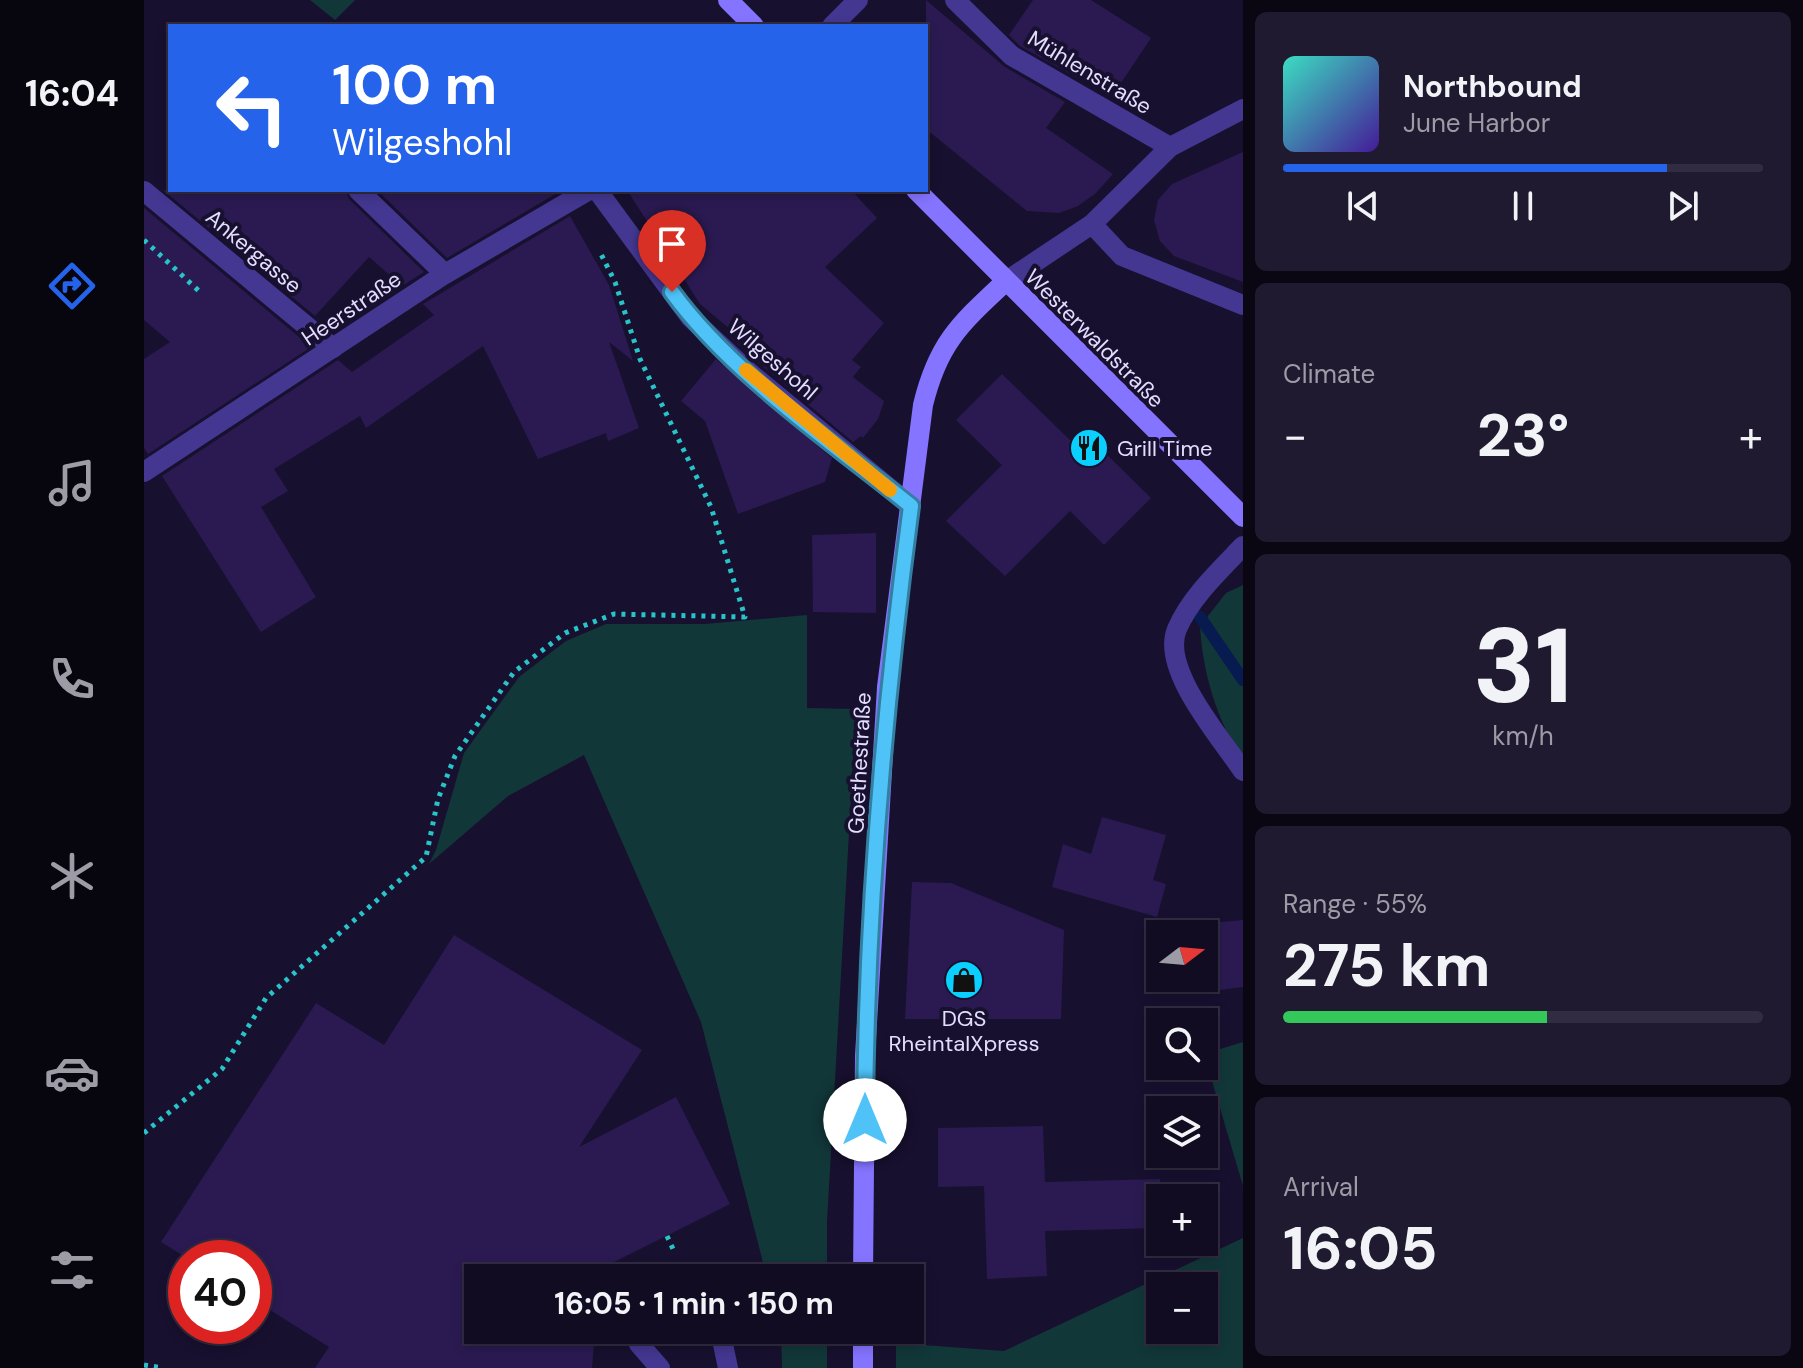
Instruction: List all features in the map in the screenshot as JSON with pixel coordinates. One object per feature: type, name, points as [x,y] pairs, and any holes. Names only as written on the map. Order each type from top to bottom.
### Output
[{"type":"street","points":[[728,0],[752,24]]},
{"type":"street","points":[[834,24],[858,0]]},
{"type":"street","name":"Mühlenstraße","points":[[955,0],[1012,56],[1170,147]]},
{"type":"street","points":[[1005,282],[1092,224],[1170,147],[1243,109]]},
{"type":"street","name":"Ankergasse","points":[[144,191],[333,348]]},
{"type":"street","points":[[360,192],[445,274]]},
{"type":"street","name":"Heerstraße","points":[[144,472],[445,274],[586,192]]},
{"type":"street","name":"Wilgeshohl","points":[[598,192],[691,318],[751,374],[911,506]]},
{"type":"street","name":"Westerwaldstraße","points":[[918,192],[1243,517]]},
{"type":"street","points":[[1092,224],[1122,256],[1243,305]]},
{"type":"street","name":"Goethestraße","points":[[863,1264],[865,1056],[886,702],[923,405],[933,366],[958,326],[1005,282]]},
{"type":"street","points":[[1243,546],[1216,574],[1186,614],[1176,631],[1174,654],[1199,706],[1243,771]]},
{"type":"street","points":[[639,1344],[660,1368]]},
{"type":"street","points":[[723,1344],[728,1368]]},
{"type":"street","points":[[863,1344],[863,1368]]},
{"type":"path","points":[[144,240],[200,292]]},
{"type":"path","points":[[144,1133],[222,1069],[266,998],[426,857],[438,799],[455,756],[514,672],[565,633],[614,614],[745,617],[711,507],[647,374],[615,282],[597,245]]},
{"type":"path","points":[[144,1365],[163,1368]]},
{"type":"green space","points":[[310,0],[355,0],[335,20]]},
{"type":"green space","points":[[1243,585],[1243,761],[1213,696],[1204,662],[1200,626],[1226,593]]},
{"type":"green space","points":[[807,615],[807,708],[856,709],[827,1264],[763,1264],[701,1022],[584,755],[508,796],[429,864],[436,850],[464,753],[519,677],[566,641],[606,624],[705,624]]},
{"type":"green space","points":[[1243,1042],[1243,1186],[1212,1080],[1218,1080],[1218,1050]]},
{"type":"green space","points":[[1243,1238],[1243,1368],[896,1368],[896,1344],[1004,1351],[1146,1284],[1146,1344],[1218,1344],[1218,1272],[1171,1272],[1205,1256],[1218,1256],[1218,1250]]},
{"type":"green space","points":[[781,1344],[827,1344],[827,1368],[782,1368]]},
{"type":"building","points":[[926,0],[1005,67],[1065,102],[1046,128],[1113,174],[1096,193],[1078,206],[1059,213],[1027,211],[928,131]]},
{"type":"building","points":[[1033,0],[1091,0],[1151,38],[1115,92],[1085,74],[1081,80],[1020,46],[1009,35]]},
{"type":"building","points":[[1243,152],[1243,282],[1174,256],[1160,241],[1154,220],[1158,200],[1172,184]]},
{"type":"building","points":[[163,190],[346,192],[349,199],[424,272],[402,286],[369,257],[315,316]]},
{"type":"building","points":[[379,192],[557,192],[557,193],[447,258]]},
{"type":"building","points":[[628,192],[853,192],[877,218],[825,267],[884,323],[852,360],[861,367],[853,377],[884,401],[878,419],[863,438],[861,436],[853,442],[732,339],[736,334],[700,304]]},
{"type":"building","points":[[144,208],[311,347],[148,454],[144,448],[144,359],[170,342],[144,320]]},
{"type":"building","points":[[570,216],[609,285],[633,361],[609,342],[639,428],[608,441],[606,433],[538,459],[483,346],[366,428],[360,416],[274,469],[288,491],[261,507],[316,597],[261,632],[162,476],[338,360],[352,372],[434,315],[423,304]]},
{"type":"building","points":[[716,359],[832,458],[825,482],[738,514],[705,421],[681,401]]},
{"type":"building","points":[[1002,374],[1071,441],[1082,430],[1151,498],[1104,545],[1070,511],[1005,576],[946,521],[1002,465],[956,420]]},
{"type":"building","points":[[876,533],[876,613],[813,612],[812,535]]},
{"type":"building","points":[[1102,817],[1166,835],[1153,880],[1166,884],[1157,917],[1052,887],[1063,844],[1091,854]]},
{"type":"building","points":[[912,882],[951,883],[1064,930],[1061,1019],[905,1019]]},
{"type":"building","points":[[1243,920],[1243,987],[1218,990],[1218,922]]},
{"type":"building","points":[[454,935],[642,1050],[579,1147],[676,1097],[730,1204],[612,1264],[464,1264],[464,1344],[594,1344],[592,1368],[315,1368],[329,1347],[272,1311],[272,1240],[168,1240],[168,1246],[161,1242],[316,1003],[384,1045]]},
{"type":"building","points":[[1043,1126],[1045,1182],[1160,1179],[1160,1184],[1146,1184],[1146,1228],[1045,1231],[1047,1276],[987,1279],[984,1186],[938,1187],[938,1128]]},
{"type":"waterway","points":[[1200,617],[1243,680]]},
{"type":"slow traffic","points":[[746,370],[890,490]]},
{"type":"place","name":"Grill Time","points":[[1089,448]]},
{"type":"place","name":"DGS RheintalXpress","points":[[964,980]]},
{"type":"route","points":[[672,292],[691,318],[751,374],[911,506],[887,687],[865,1056],[865,1120]]}]
